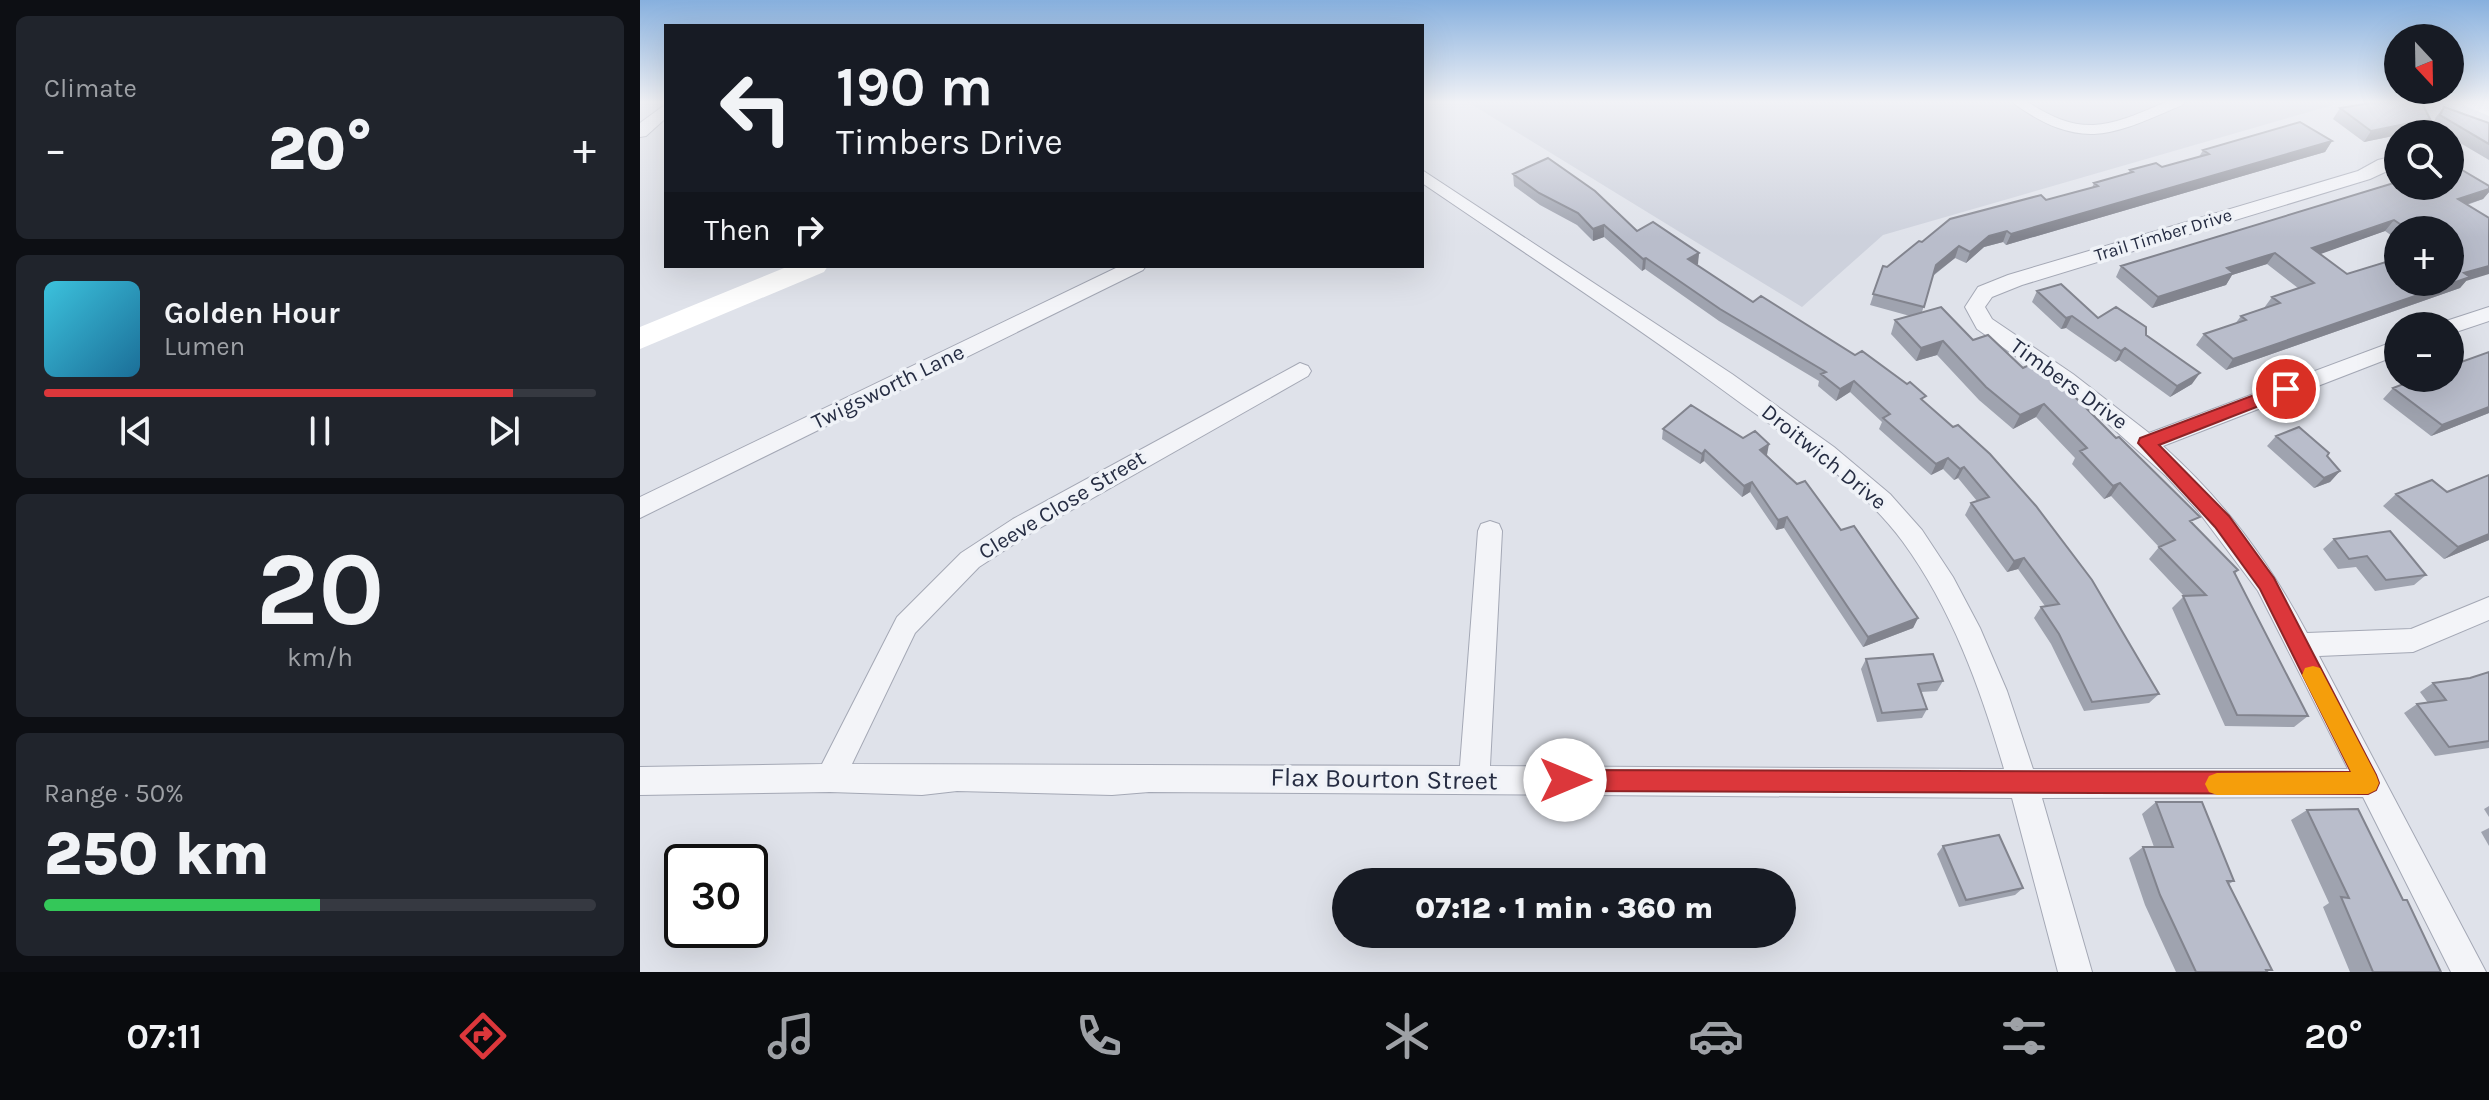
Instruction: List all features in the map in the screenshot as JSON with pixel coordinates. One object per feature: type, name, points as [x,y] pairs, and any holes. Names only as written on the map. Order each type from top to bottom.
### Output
[{"type":"main road","points":[[640,339],[809,268]]},
{"type":"street","name":"Trail Timber Drive","points":[[1988,291],[2384,165]]},
{"type":"street","name":"Droitwich Drive","points":[[1424,176],[1729,382],[1884,503],[1928,560],[1966,631],[1991,689],[2075,972]]},
{"type":"street","name":"Twigsworth Lane","points":[[640,508],[1132,268]]},
{"type":"street","name":"Timbers Drive","points":[[1988,291],[1975,307],[1984,324],[2092,396],[2147,443],[2189,484],[2246,552],[2267,583],[2368,783],[2469,972]]},
{"type":"street","points":[[2464,322],[2489,314]]},
{"type":"street","points":[[2147,443],[2384,352]]},
{"type":"street","name":"Cleeve Close Street","points":[[830,778],[906,625],[970,560],[1035,518],[1300,371]]},
{"type":"street","points":[[1474,780],[1490,531]]},
{"type":"street","points":[[2298,645],[2413,640],[2489,608]]},
{"type":"street","name":"Flax Bourton Street","points":[[640,781],[830,778],[922,781],[957,777],[1034,781],[1149,778],[2368,783]]},
{"type":"shaded area","points":[[1540,146],[2190,146],[1883,235],[1802,307]]},
{"type":"building","points":[[2216,146],[2313,146],[2011,234],[2007,231],[1989,236],[1970,252],[1959,246],[1936,265],[1924,307],[1873,294],[1883,266],[1887,267],[1950,219],[2041,195],[2046,200],[2098,186],[2094,183],[2133,172],[2130,170],[2156,163],[2162,167],[2209,154],[2203,150]]},
{"type":"building","points":[[1548,158],[1595,191],[1637,231],[1653,222],[1699,253],[1688,259],[1753,302],[1761,296],[1855,355],[1862,351],[1926,396],[1921,399],[1953,427],[1958,425],[1990,454],[2036,506],[2092,580],[2159,694],[2092,702],[2059,634],[2041,607],[2059,604],[2024,558],[2014,561],[1971,503],[1989,497],[1964,467],[1960,469],[1948,458],[1936,464],[1883,418],[1890,414],[1854,381],[1840,389],[1821,374],[1826,372],[1720,309],[1646,258],[1643,259],[1604,225],[1593,229],[1578,213],[1539,193],[1513,174]]},
{"type":"building","points":[[2464,171],[2489,186],[2489,189],[2464,197]]},
{"type":"building","points":[[2384,186],[2384,200],[2460,200],[2489,218],[2489,266],[2464,273],[2464,216],[2384,216],[2384,223],[2312,248],[2347,274],[2384,263],[2384,296],[2415,296],[2233,359],[2204,334],[2246,320],[2241,316],[2280,303],[2272,297],[2314,283],[2275,253],[2227,268],[2233,273],[2158,297],[2121,266]]},
{"type":"building","points":[[2061,284],[2098,318],[2116,307],[2146,327],[2146,335],[2200,373],[2177,386],[2125,348],[2121,351],[2072,316],[2066,318],[2037,291]]},
{"type":"building","points":[[1941,307],[1973,340],[1988,335],[2023,368],[2033,363],[2075,397],[2200,517],[2190,521],[2238,570],[2234,572],[2308,716],[2237,715],[2183,596],[2206,595],[2159,547],[2175,540],[2120,483],[2113,486],[2080,451],[2087,448],[2044,404],[2020,415],[1986,387],[1943,341],[1921,348],[1895,320]]},
{"type":"building","points":[[2489,352],[2489,407],[2442,425],[2398,392],[2464,392],[2464,361]]},
{"type":"building","points":[[1691,405],[1743,438],[1755,431],[1769,444],[1760,450],[1797,484],[1805,481],[1841,530],[1854,526],[1918,618],[1868,637],[1787,517],[1778,520],[1752,482],[1744,486],[1705,450],[1702,454],[1663,429]]},
{"type":"building","points":[[2299,427],[2329,453],[2327,456],[2340,471],[2324,478],[2276,436]]},
{"type":"building","points":[[2489,475],[2489,534],[2458,547],[2396,494],[2432,480],[2447,492]]},
{"type":"building","points":[[2390,531],[2426,575],[2386,580],[2367,556],[2349,559],[2334,539]]},
{"type":"building","points":[[1933,654],[1943,681],[1918,684],[1927,709],[1882,713],[1866,659]]},
{"type":"building","points":[[2489,672],[2489,741],[2449,747],[2417,704],[2446,700],[2433,683]]},
{"type":"building","points":[[2156,802],[2202,802],[2234,881],[2227,881],[2272,970],[2196,972],[2160,895],[2143,847],[2173,847]]},
{"type":"building","points":[[2358,809],[2441,972],[2373,972],[2341,897],[2349,898],[2307,810]]},
{"type":"building","points":[[1999,835],[2023,888],[1966,900],[1943,846]]},
{"type":"slow traffic","points":[[2217,784],[2368,783],[2313,675]]},
{"type":"route","points":[[1565,780],[2368,783],[2267,583],[2222,522],[2147,443],[2286,389]]}]
